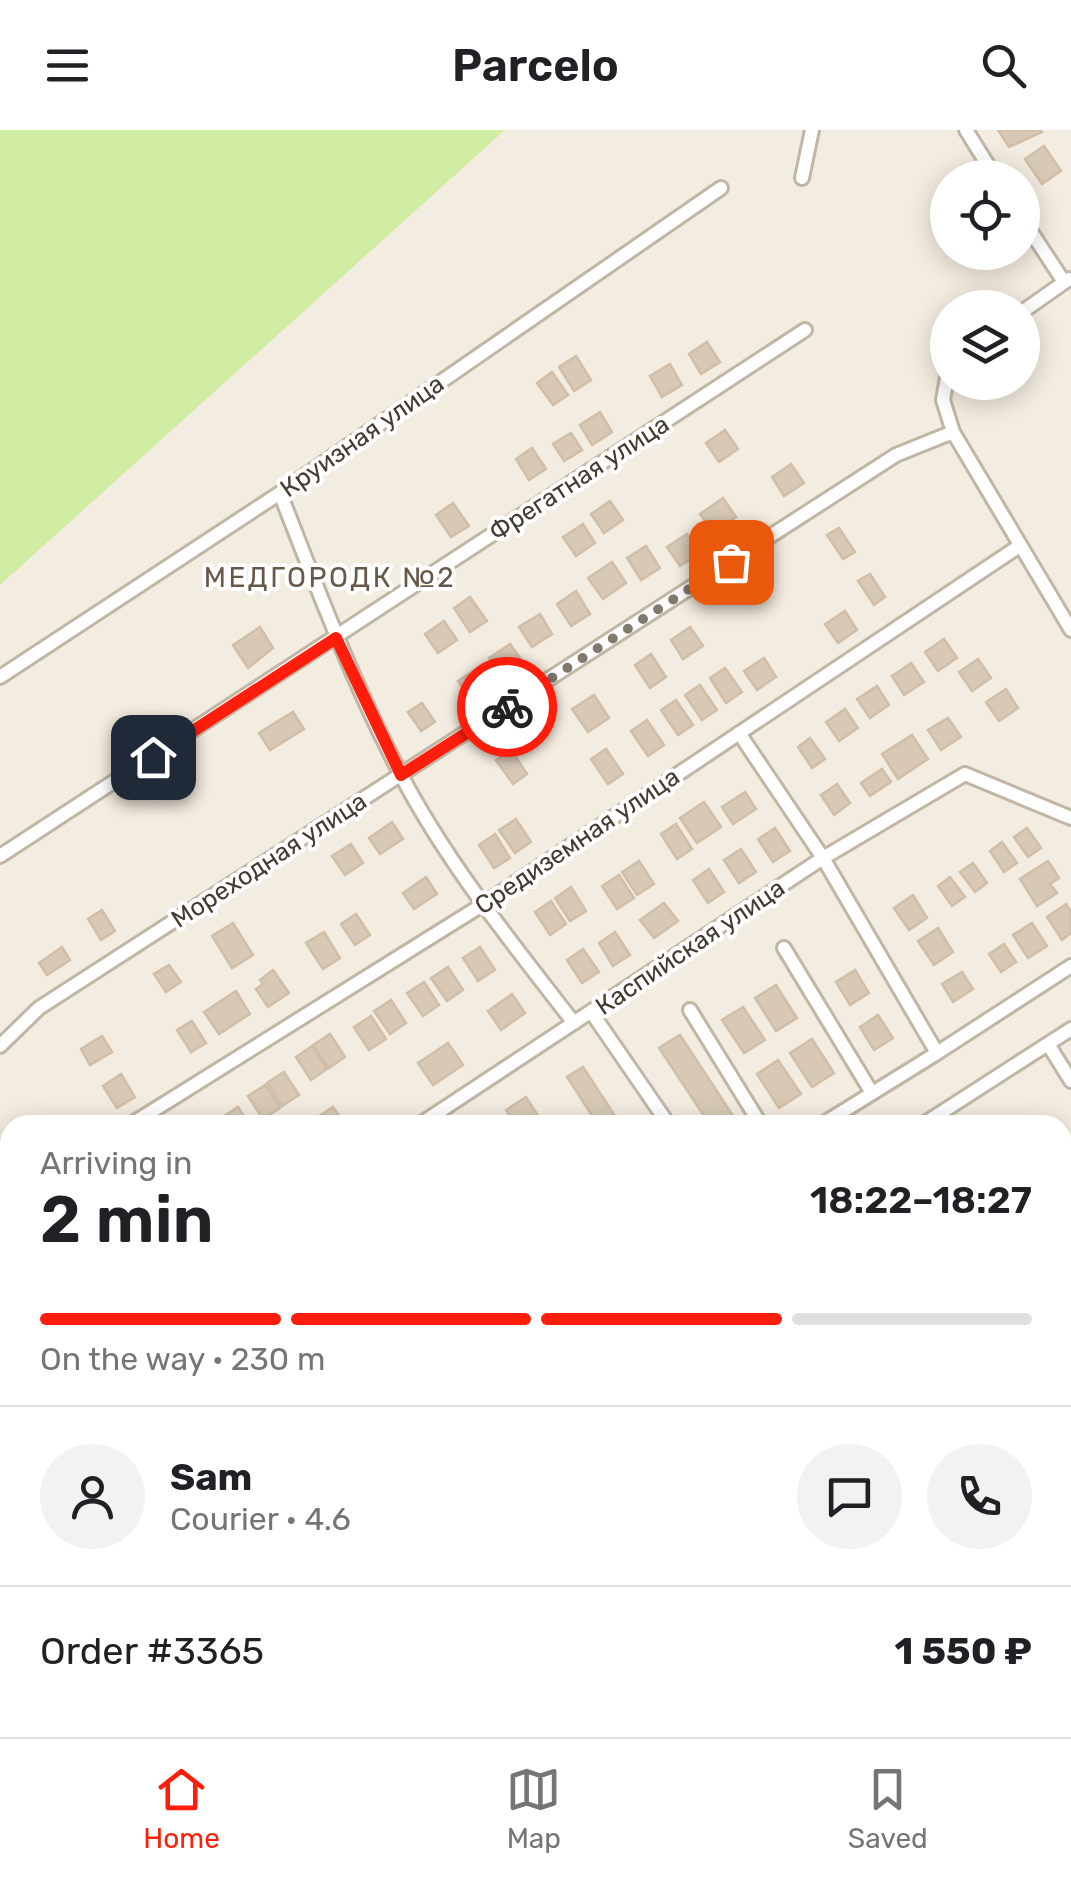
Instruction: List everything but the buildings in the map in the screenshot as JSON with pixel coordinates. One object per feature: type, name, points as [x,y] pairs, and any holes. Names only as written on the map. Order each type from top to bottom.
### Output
[{"type":"street","points":[[802,178],[812,130]]},
{"type":"street","points":[[966,130],[985,160]]},
{"type":"street","name":"Круизная улица","points":[[0,677],[280,493],[721,188]]},
{"type":"street","points":[[1040,242],[1068,280],[1040,299]]},
{"type":"street","name":"Фрегатная улица","points":[[0,856],[805,330]]},
{"type":"street","points":[[943,400],[953,432],[1071,630]]},
{"type":"street","name":"Мореходная улица","points":[[0,1046],[39,1008],[896,456],[953,432]]},
{"type":"street","points":[[280,493],[336,638],[401,775],[482,904],[574,1023]]},
{"type":"street","name":"Средиземная улица","points":[[146,1115],[482,904],[1018,546]]},
{"type":"street","points":[[739,733],[823,858],[937,1053]]},
{"type":"street","name":"Каспийская улица","points":[[434,1115],[823,858],[965,774],[1071,818]]},
{"type":"street","points":[[784,948],[872,1093]]},
{"type":"street","points":[[837,1115],[1071,966]]},
{"type":"street","points":[[690,1010],[754,1115]]},
{"type":"street","points":[[592,1012],[663,1115]]},
{"type":"street","points":[[938,1115],[1071,1029]]},
{"type":"street","points":[[1048,1044],[1071,1080]]},
{"type":"green space","points":[[0,130],[505,130],[0,585]]},
{"type":"way so far","points":[[507,707],[731,562]]},
{"type":"district","name":"МЕДГОРОДК №2","points":[[330,577]]},
{"type":"route","points":[[153,757],[336,638],[401,775],[507,707]]}]
